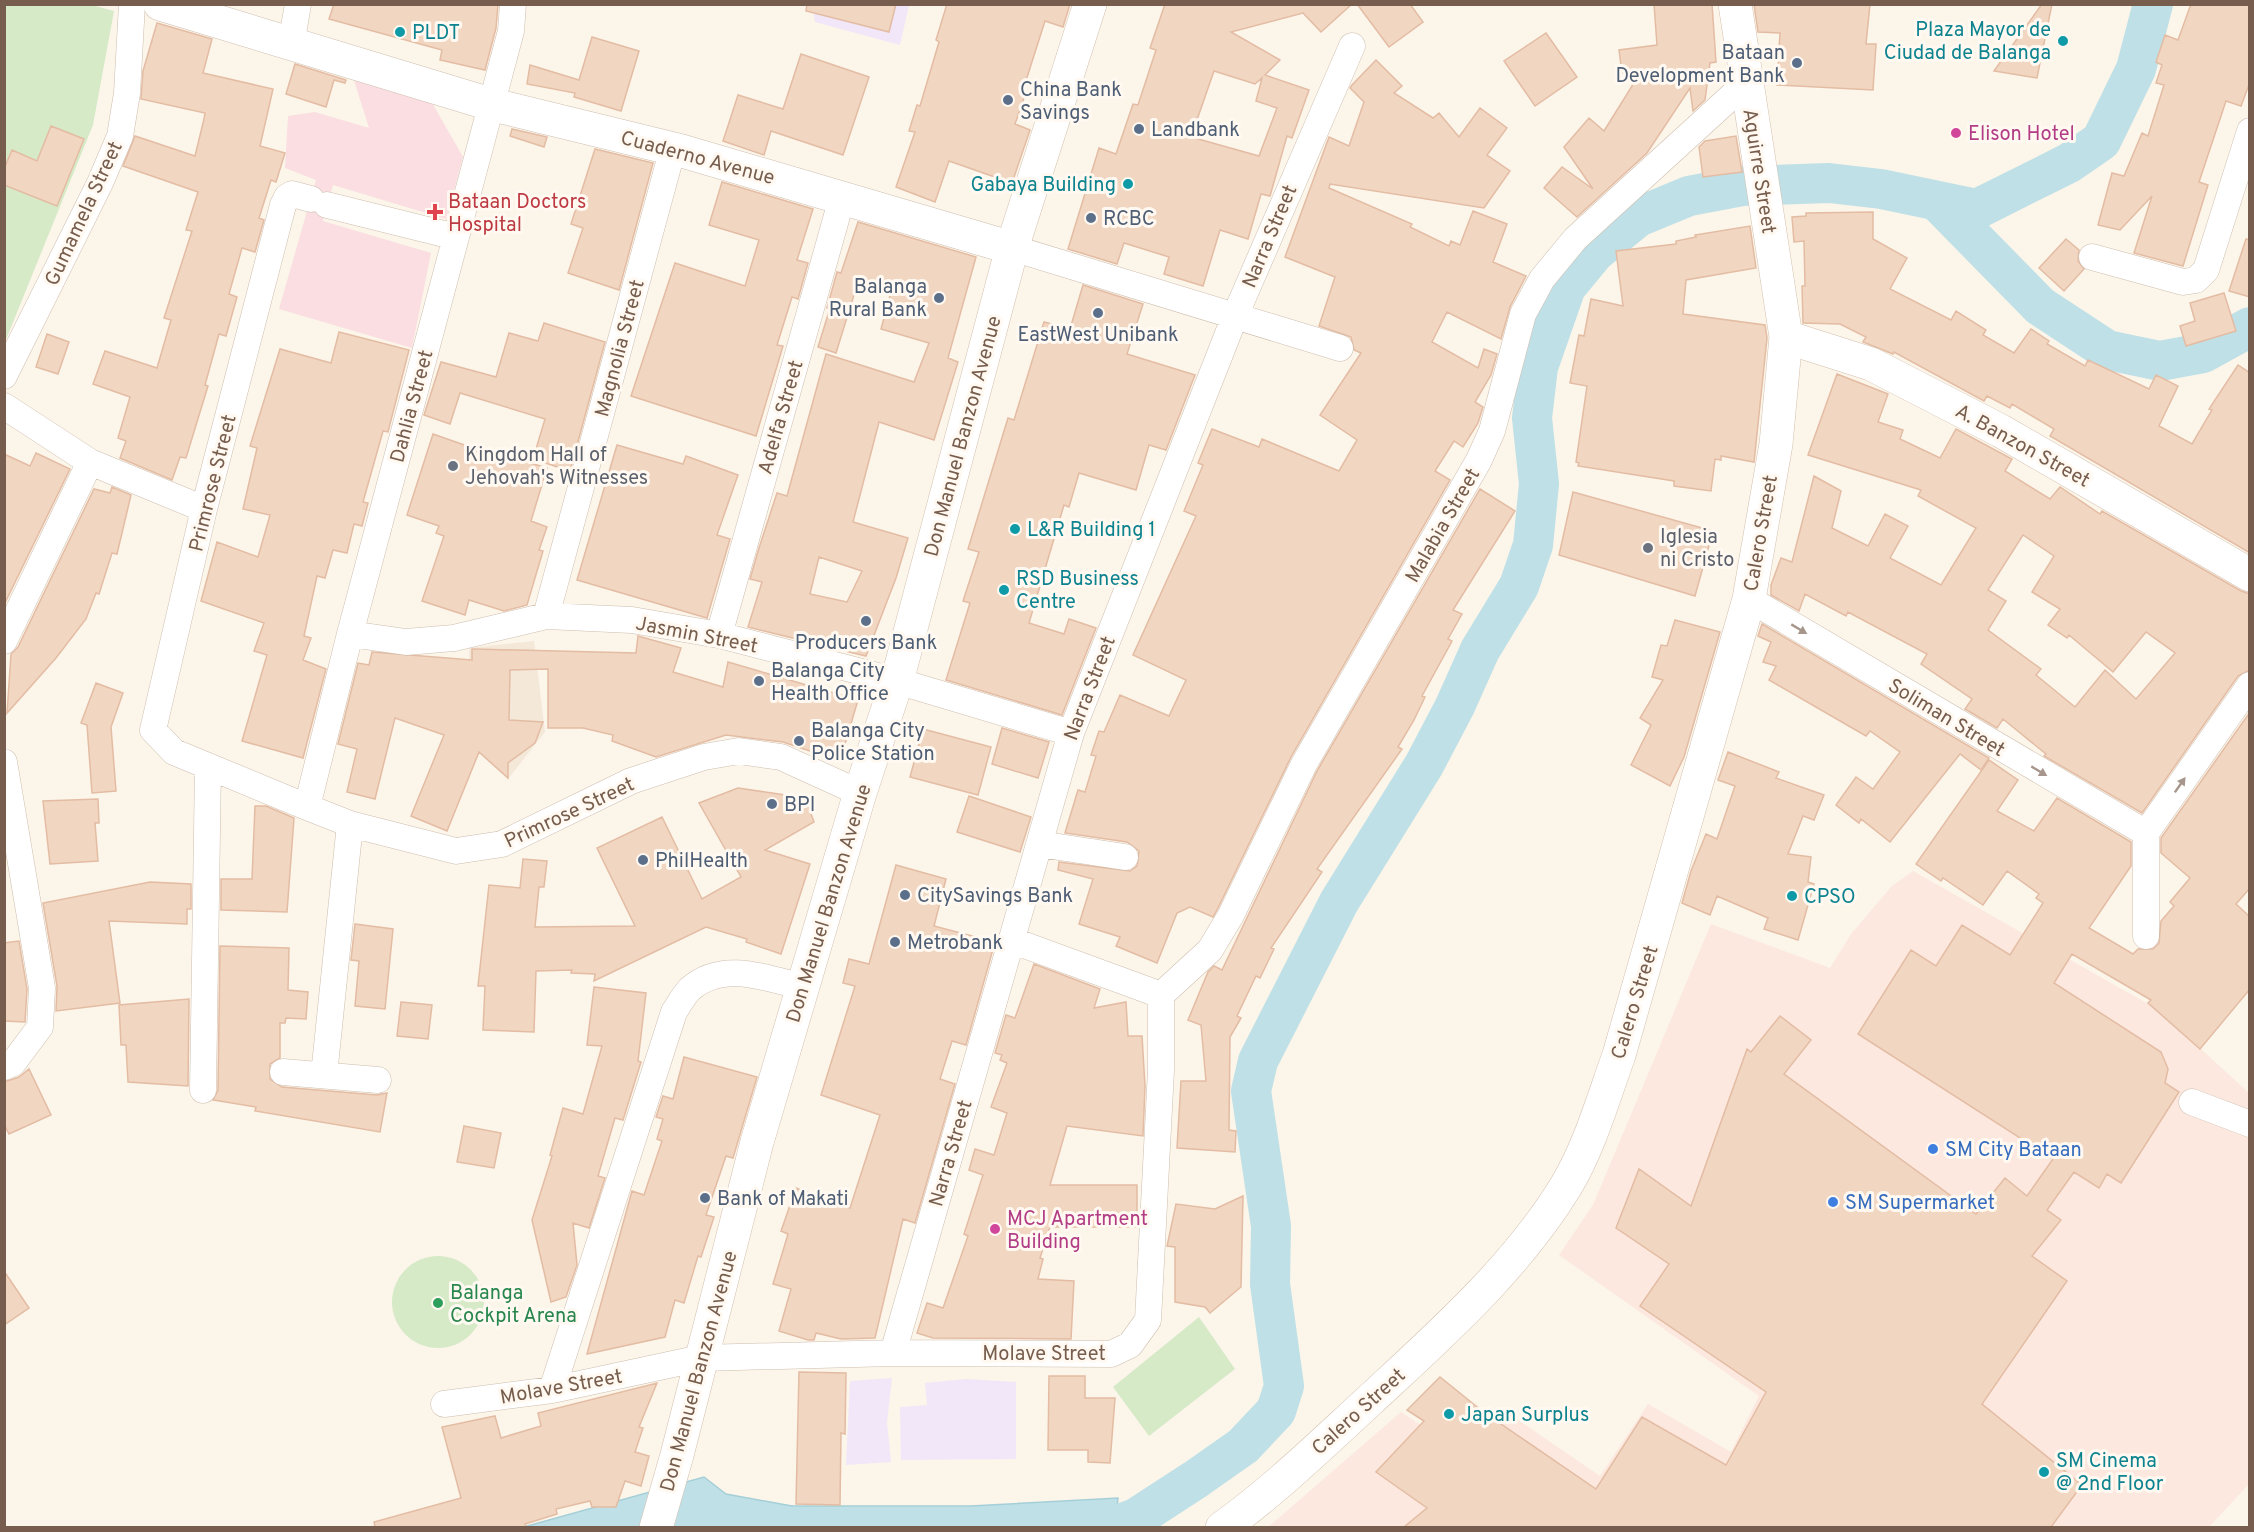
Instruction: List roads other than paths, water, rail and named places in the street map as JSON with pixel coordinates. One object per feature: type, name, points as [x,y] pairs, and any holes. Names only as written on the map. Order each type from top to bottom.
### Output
[{"type":"main road","name":"Cuaderno Avenue","points":[[160,4],[490,104],[673,148],[1012,248]]},
{"type":"main road","name":"Don Manuel Banzon Avenue","points":[[656,1527],[677,1455],[757,1142],[860,793],[897,681],[1012,248],[1089,4]]},
{"type":"main road","name":"Aguirre Street","points":[[1735,4],[1786,337]]},
{"type":"main road","name":"A. Banzon Street","points":[[1786,337],[1881,369],[2001,431],[2250,575]]},
{"type":"main road","name":"Calero Street","points":[[1222,1527],[1249,1508],[1329,1438],[1438,1338],[1511,1260],[1538,1227],[1567,1184],[1593,1127],[1619,1055],[1749,599],[1776,444],[1786,337]]},
{"type":"street","name":"Gumamela Street","points":[[4,376],[100,183],[120,136],[127,93],[132,4]]},
{"type":"street","points":[[291,45],[298,4]]},
{"type":"street","name":"Dahlia Street","points":[[307,807],[350,634],[511,31],[513,4]]},
{"type":"street","name":"Narra Street","points":[[893,1353],[1071,733],[1235,316],[1352,46]]},
{"type":"street","name":"Malabia Street","points":[[1161,995],[1210,950],[1231,915],[1304,764],[1479,460],[1492,431],[1522,314],[1542,279],[1575,239],[1746,83]]},
{"type":"street","points":[[2092,257],[2183,282],[2196,280],[2206,270],[2250,131]]},
{"type":"street","name":"Magnolia Street","points":[[546,616],[673,148]]},
{"type":"street","name":"Primrose Street","points":[[456,237],[292,194],[287,197],[283,205],[204,509],[153,730],[174,752],[307,807],[350,824],[456,851],[502,844],[631,782],[704,757],[738,751],[781,757],[860,793]]},
{"type":"street","name":"Adelfa Street","points":[[719,635],[842,198]]},
{"type":"street","name":"Cuaderno Avenue","points":[[1012,248],[1340,348]]},
{"type":"street","points":[[4,406],[90,462],[204,509]]},
{"type":"street","points":[[4,641],[90,462]]},
{"type":"street","name":"Soliman Street","points":[[1749,599],[2146,833]]},
{"type":"street","name":"Jasmin Street","points":[[350,634],[406,642],[454,638],[546,616],[632,620],[719,635],[897,681],[1071,733]]},
{"type":"street","points":[[2146,936],[2146,833],[2250,685]]},
{"type":"street","points":[[4,762],[42,988],[40,1027],[7,1062]]},
{"type":"street","points":[[203,1090],[208,767]]},
{"type":"street","points":[[324,1075],[350,824]]},
{"type":"street","points":[[1039,844],[1125,857]]},
{"type":"street","points":[[1011,940],[1161,995]]},
{"type":"street","points":[[552,1390],[674,1012],[690,989],[713,975],[738,971],[802,987]]},
{"type":"street","name":"Molave Street","points":[[444,1404],[552,1390],[701,1359],[893,1353],[1111,1354],[1130,1346],[1148,1320],[1161,1070],[1161,995]]},
{"type":"street","points":[[283,1072],[378,1080]]},
{"type":"street","points":[[2192,1102],[2250,1124]]},
{"type":"water","points":[[704,1477],[726,1494],[792,1506],[971,1506],[1118,1498],[1115,1527],[520,1528]]},
{"type":"waterway","points":[[1108,1528],[1136,1518],[1196,1479],[1243,1446],[1276,1411],[1284,1386],[1270,1284],[1271,1226],[1251,1091],[1258,1061],[1339,902],[1424,765],[1455,706],[1480,650],[1519,586],[1533,545],[1539,484],[1532,418],[1538,367],[1566,287],[1595,252],[1638,217],[1689,196],[1742,186],[1829,183],[1881,189],[1977,209],[2069,163],[2101,141],[2136,69],[2153,4]]},
{"type":"waterway","points":[[1938,202],[2040,306],[2107,350],[2160,361],[2203,353],[2250,327]]},
{"type":"place","name":"PLDT","points":[[400,32]]},
{"type":"place","name":"Plaza Mayor de Ciudad de Balanga","points":[[2063,41]]},
{"type":"place","name":"Bataan Development Bank","points":[[1797,63]]},
{"type":"place","name":"China Bank Savings","points":[[1008,100]]},
{"type":"place","name":"Landbank","points":[[1139,129]]},
{"type":"place","name":"Elison Hotel","points":[[1956,133]]},
{"type":"place","name":"Gabaya Building","points":[[1128,184]]},
{"type":"place","name":"Bataan Doctors Hospital","points":[[435,212]]},
{"type":"place","name":"RCBC","points":[[1091,218]]},
{"type":"place","name":"Balanga Rural Bank","points":[[939,298]]},
{"type":"place","name":"EastWest Unibank","points":[[1098,313]]},
{"type":"place","name":"Kingdom Hall of Jehovah's Witnesses","points":[[453,466]]},
{"type":"place","name":"L&R Building 1","points":[[1015,529]]},
{"type":"place","name":"Iglesia ni Cristo","points":[[1648,548]]},
{"type":"place","name":"RSD Business Centre","points":[[1004,590]]},
{"type":"place","name":"Producers Bank","points":[[866,621]]},
{"type":"place","name":"Balanga City Health Office","points":[[759,681]]},
{"type":"place","name":"Balanga City Police Station","points":[[799,741]]},
{"type":"place","name":"BPI","points":[[772,804]]},
{"type":"place","name":"PhilHealth","points":[[643,860]]},
{"type":"place","name":"CitySavings Bank","points":[[905,895]]},
{"type":"place","name":"CPSO","points":[[1792,896]]},
{"type":"place","name":"Metrobank","points":[[895,942]]},
{"type":"place","name":"SM City Bataan","points":[[1933,1149]]},
{"type":"place","name":"Bank of Makati","points":[[705,1198]]},
{"type":"place","name":"SM Supermarket","points":[[1833,1202]]},
{"type":"place","name":"MCJ Apartment Building","points":[[995,1229]]},
{"type":"place","name":"Balanga Cockpit Arena","points":[[438,1303]]},
{"type":"place","name":"Japan Surplus","points":[[1449,1414]]},
{"type":"place","name":"SM Cinema @ 2nd Floor","points":[[2044,1472]]}]
